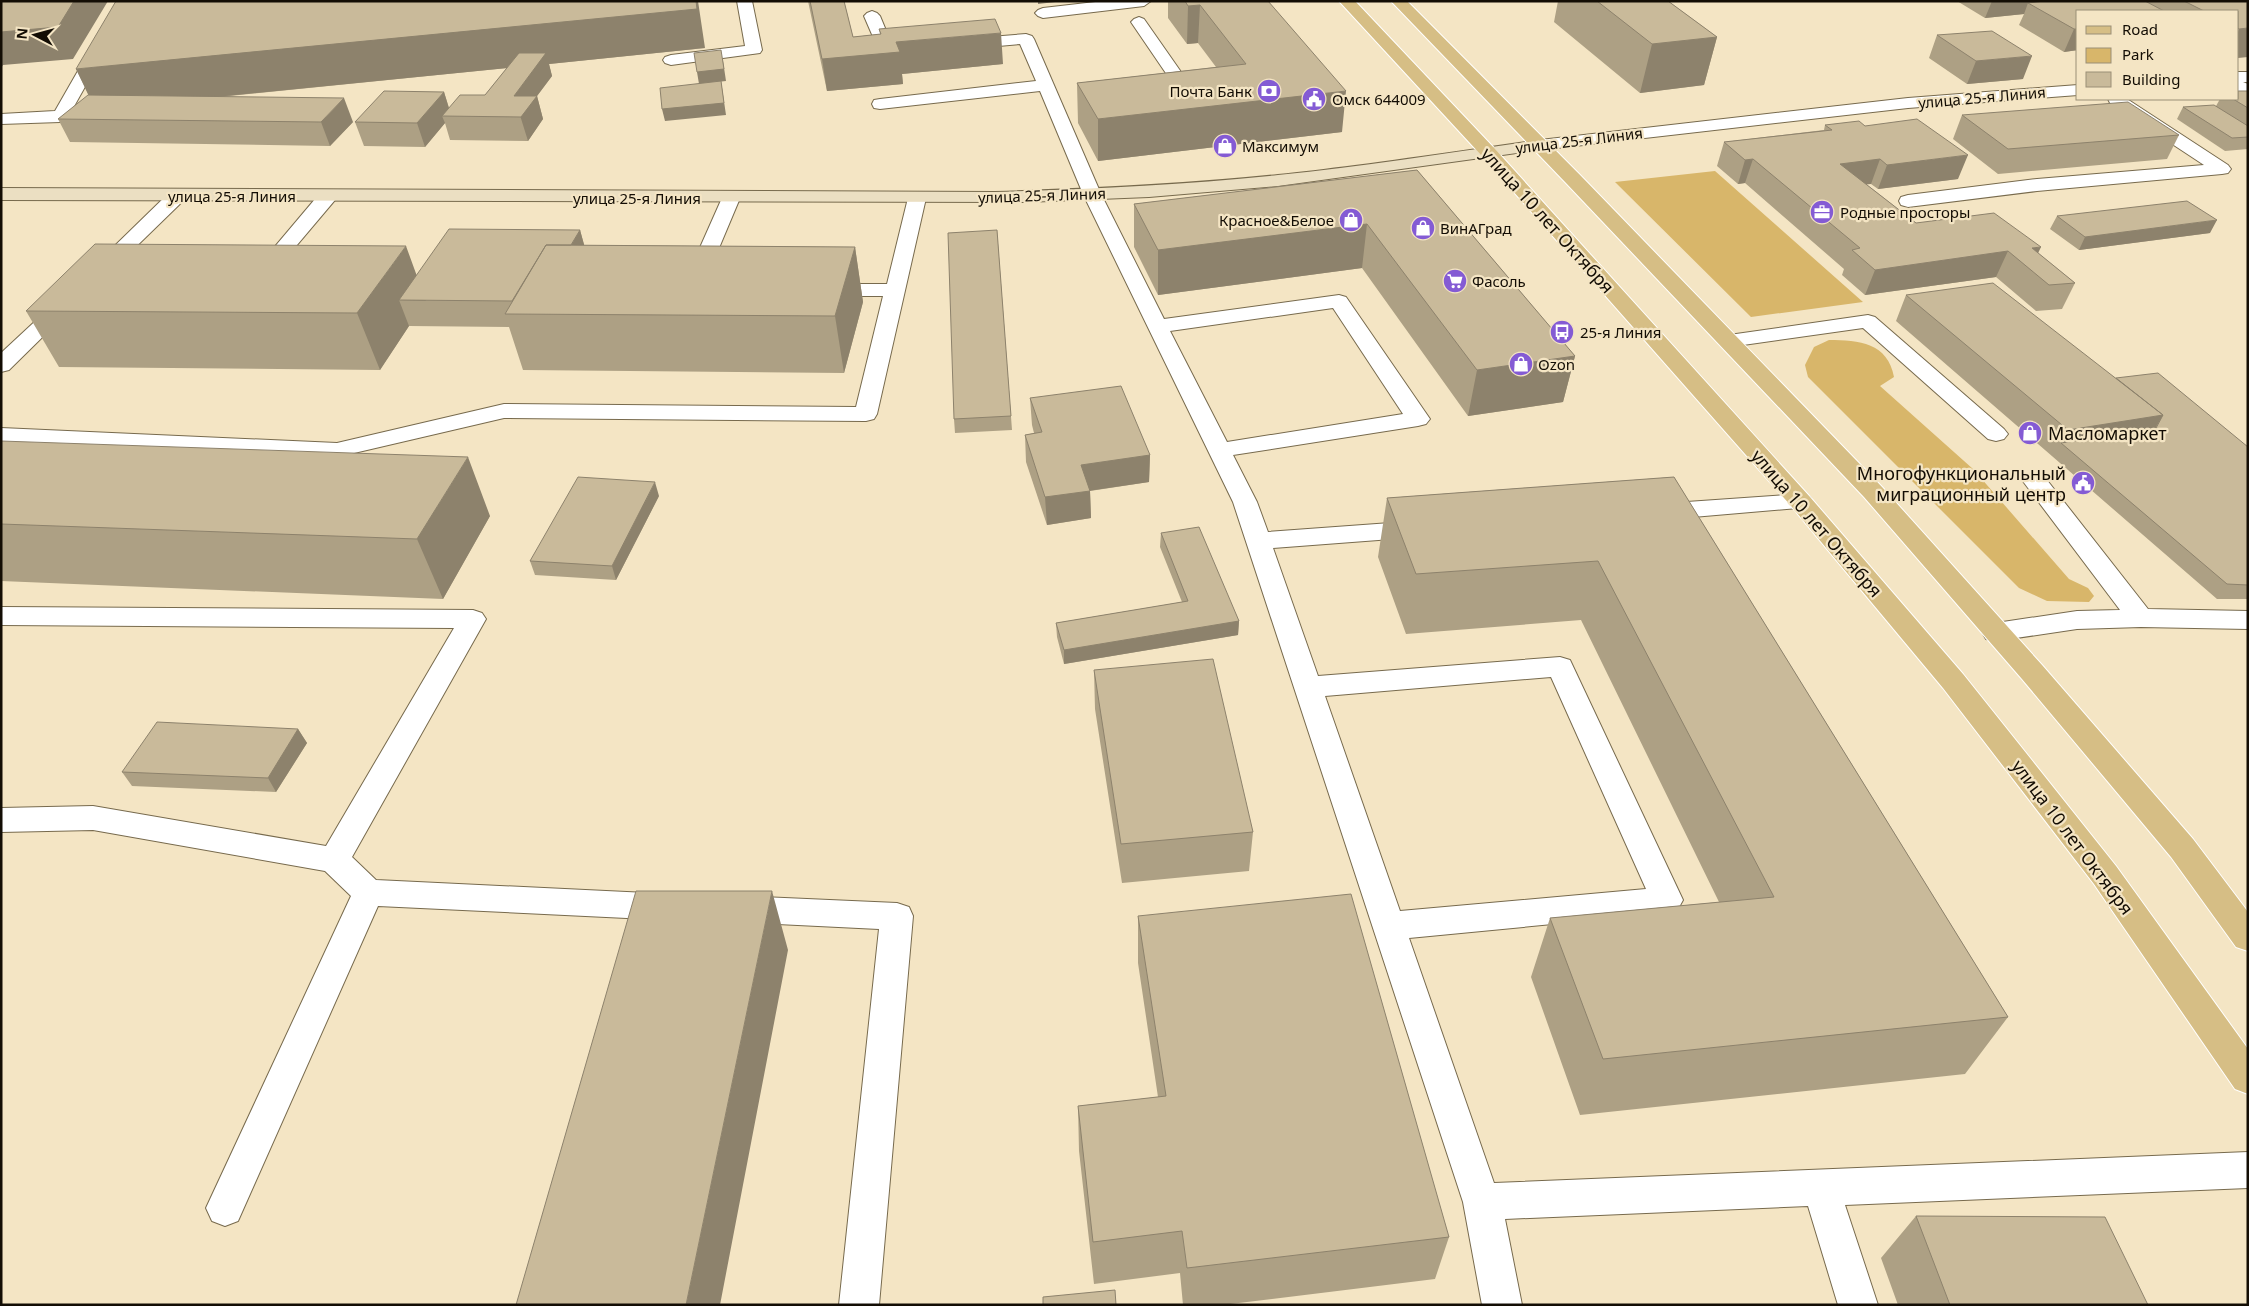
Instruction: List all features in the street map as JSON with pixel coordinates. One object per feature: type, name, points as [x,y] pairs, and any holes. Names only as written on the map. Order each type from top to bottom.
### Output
[{"type":"main road","name":"улица 10 лет Октября","points":[[1346,1],[1488,152],[1801,502],[1953,681],[2099,867],[2248,1078]]},
{"type":"main road","points":[[1398,1],[1540,145],[1872,492],[1996,632],[2182,848],[2248,937]]},
{"type":"main road","name":"улица 25-я Линия","points":[[1,194],[917,198],[1092,194],[1240,184],[1389,167],[1540,145]]},
{"type":"street","points":[[60,116],[126,1]]},
{"type":"street","points":[[671,60],[754,50],[744,1]]},
{"type":"street","points":[[1043,13],[1144,1]]},
{"type":"street","points":[[872,16],[886,50],[916,48]]},
{"type":"street","points":[[1140,22],[1187,92],[1159,95]]},
{"type":"street","points":[[946,46],[1026,39],[1045,85],[1063,105],[1092,194],[1245,502],[1482,1202],[1502,1305]]},
{"type":"street","points":[[880,104],[1045,85]]},
{"type":"street","name":"улица 25-я Линия","points":[[1540,145],[1908,103],[2076,90]]},
{"type":"street","points":[[1908,201],[2038,185],[2222,169],[2118,100]]},
{"type":"street","points":[[1,119],[119,113]]},
{"type":"street","points":[[1,365],[178,195]]},
{"type":"street","points":[[280,286],[252,286],[328,196]]},
{"type":"street","points":[[695,289],[730,198]]},
{"type":"street","points":[[1,435],[337,450],[504,412],[866,414],[917,198]]},
{"type":"street","points":[[808,290],[895,290]]},
{"type":"street","points":[[1157,326],[1339,301],[1418,419],[1219,450]]},
{"type":"street","points":[[1729,341],[1868,321],[1996,434]]},
{"type":"street","points":[[2034,480],[2141,618]]},
{"type":"street","points":[[1640,513],[1801,502]]},
{"type":"street","points":[[1258,541],[1444,528]]},
{"type":"street","points":[[1,616],[473,619],[334,860]]},
{"type":"street","points":[[1996,632],[2077,620],[2141,618],[2248,620]]},
{"type":"street","points":[[1307,687],[1560,667],[1667,900],[1389,926]]},
{"type":"street","points":[[1,820],[93,818],[334,860],[368,893],[638,921],[706,908],[897,916],[859,1305]]},
{"type":"street","points":[[225,1208],[368,893]]},
{"type":"street","points":[[1482,1202],[2248,1170]]},
{"type":"street","points":[[1821,1188],[1858,1305]]},
{"type":"green space","points":[[1715,171],[1863,302],[1751,317],[1615,182]]},
{"type":"green space","points":[[1829,340],[1861,343],[1879,350],[1886,357],[1894,377],[1880,386],[1973,469],[2069,579],[2088,588],[2094,596],[2089,602],[2047,601],[2019,588],[1808,377],[1805,365],[1814,347]]},
{"type":"building","points":[[1,1],[74,1],[58,27],[1,32]]},
{"type":"building","points":[[116,1],[696,1],[697,9],[76,69]]},
{"type":"building","points":[[810,1],[844,1],[853,37],[881,34],[879,29],[995,19],[1001,33],[896,42],[900,52],[822,59]]},
{"type":"building","points":[[1185,1],[1268,1],[1346,91],[1098,119],[1077,83],[1246,64],[1200,5],[1188,6]]},
{"type":"building","points":[[1597,1],[1668,1],[1717,37],[1652,44]]},
{"type":"building","points":[[2044,1],[2145,1],[2162,10],[2076,10],[2076,29],[2074,29],[2028,3]]},
{"type":"building","points":[[2184,1],[2248,1],[2248,28],[2239,29],[2239,10],[2202,10]]},
{"type":"building","points":[[1992,31],[2032,56],[1976,61],[1937,35]]},
{"type":"building","points":[[721,50],[724,69],[697,72],[694,53]]},
{"type":"building","points":[[519,53],[546,53],[514,96],[537,96],[521,117],[442,116],[460,95],[485,95]]},
{"type":"building","points":[[721,81],[724,103],[662,109],[660,88]]},
{"type":"building","points":[[384,91],[444,92],[417,123],[355,122]]},
{"type":"building","points":[[2239,91],[2248,91],[2248,108],[2235,100],[2239,100]]},
{"type":"building","points":[[88,95],[344,98],[321,122],[58,119]]},
{"type":"building","points":[[2128,102],[2179,135],[2008,149],[1962,115]]},
{"type":"building","points":[[2214,105],[2248,126],[2248,137],[2232,138],[2183,107]]},
{"type":"building","points":[[1917,119],[1968,155],[1887,165],[1880,159],[1840,164],[1916,223],[1994,213],[2041,247],[2032,248],[2075,283],[2049,285],[2008,251],[1875,270],[1852,250],[1860,248],[1753,159],[1745,160],[1724,142],[1832,130],[1825,125],[1859,121],[1865,126]]},
{"type":"building","points":[[1417,170],[1575,356],[1477,370],[1367,224],[1158,250],[1134,204]]},
{"type":"building","points":[[2187,201],[2217,220],[2085,237],[2057,216]]},
{"type":"building","points":[[449,229],[580,230],[571,245],[546,245],[512,301],[399,300]]},
{"type":"building","points":[[997,230],[1011,416],[954,419],[948,233]]},
{"type":"building","points":[[95,244],[406,246],[357,313],[26,311]]},
{"type":"building","points":[[546,245],[855,247],[835,316],[505,314]]},
{"type":"building","points":[[1993,283],[2163,415],[2068,430],[1906,295]]},
{"type":"building","points":[[2158,373],[2248,447],[2248,585],[2227,584],[2061,443],[2156,428],[2163,415],[2116,378]]},
{"type":"building","points":[[1121,386],[1150,455],[1081,465],[1090,491],[1045,497],[1025,435],[1042,432],[1030,398]]},
{"type":"building","points":[[1,441],[468,457],[417,539],[1,524]]},
{"type":"building","points":[[578,477],[655,482],[612,566],[530,561]]},
{"type":"building","points":[[1674,477],[2008,1017],[1603,1059],[1550,918],[1774,897],[1598,561],[1416,574],[1387,498]]},
{"type":"building","points":[[1199,527],[1239,621],[1064,650],[1056,623],[1188,601],[1161,533]]},
{"type":"building","points":[[1213,659],[1253,832],[1121,844],[1094,670]]},
{"type":"building","points":[[157,722],[298,729],[268,778],[122,772]]},
{"type":"building","points":[[636,891],[772,891],[686,1305],[516,1305]]},
{"type":"building","points":[[1351,894],[1449,1237],[1187,1268],[1182,1231],[1093,1242],[1078,1106],[1166,1096],[1138,916]]},
{"type":"building","points":[[1916,1216],[2105,1217],[2148,1305],[1950,1305]]},
{"type":"building","points":[[1115,1290],[1116,1305],[1043,1305],[1043,1297]]},
{"type":"place","name":"Почта Банк","points":[[1269,91]]},
{"type":"place","name":"Омск 644009","points":[[1314,99]]},
{"type":"place","name":"Максимум","points":[[1225,146]]},
{"type":"place","name":"Родные просторы","points":[[1822,212]]},
{"type":"place","name":"Красное&Белое","points":[[1351,220]]},
{"type":"place","name":"ВинАГрад","points":[[1423,228]]},
{"type":"place","name":"Фасоль","points":[[1455,281]]},
{"type":"place","name":"25-я Линия","points":[[1562,332]]},
{"type":"place","name":"Ozon","points":[[1521,364]]},
{"type":"place","name":"Масломаркет","points":[[2030,433]]},
{"type":"place","name":"Многофункциональный миграционный центр","points":[[2083,483]]}]
